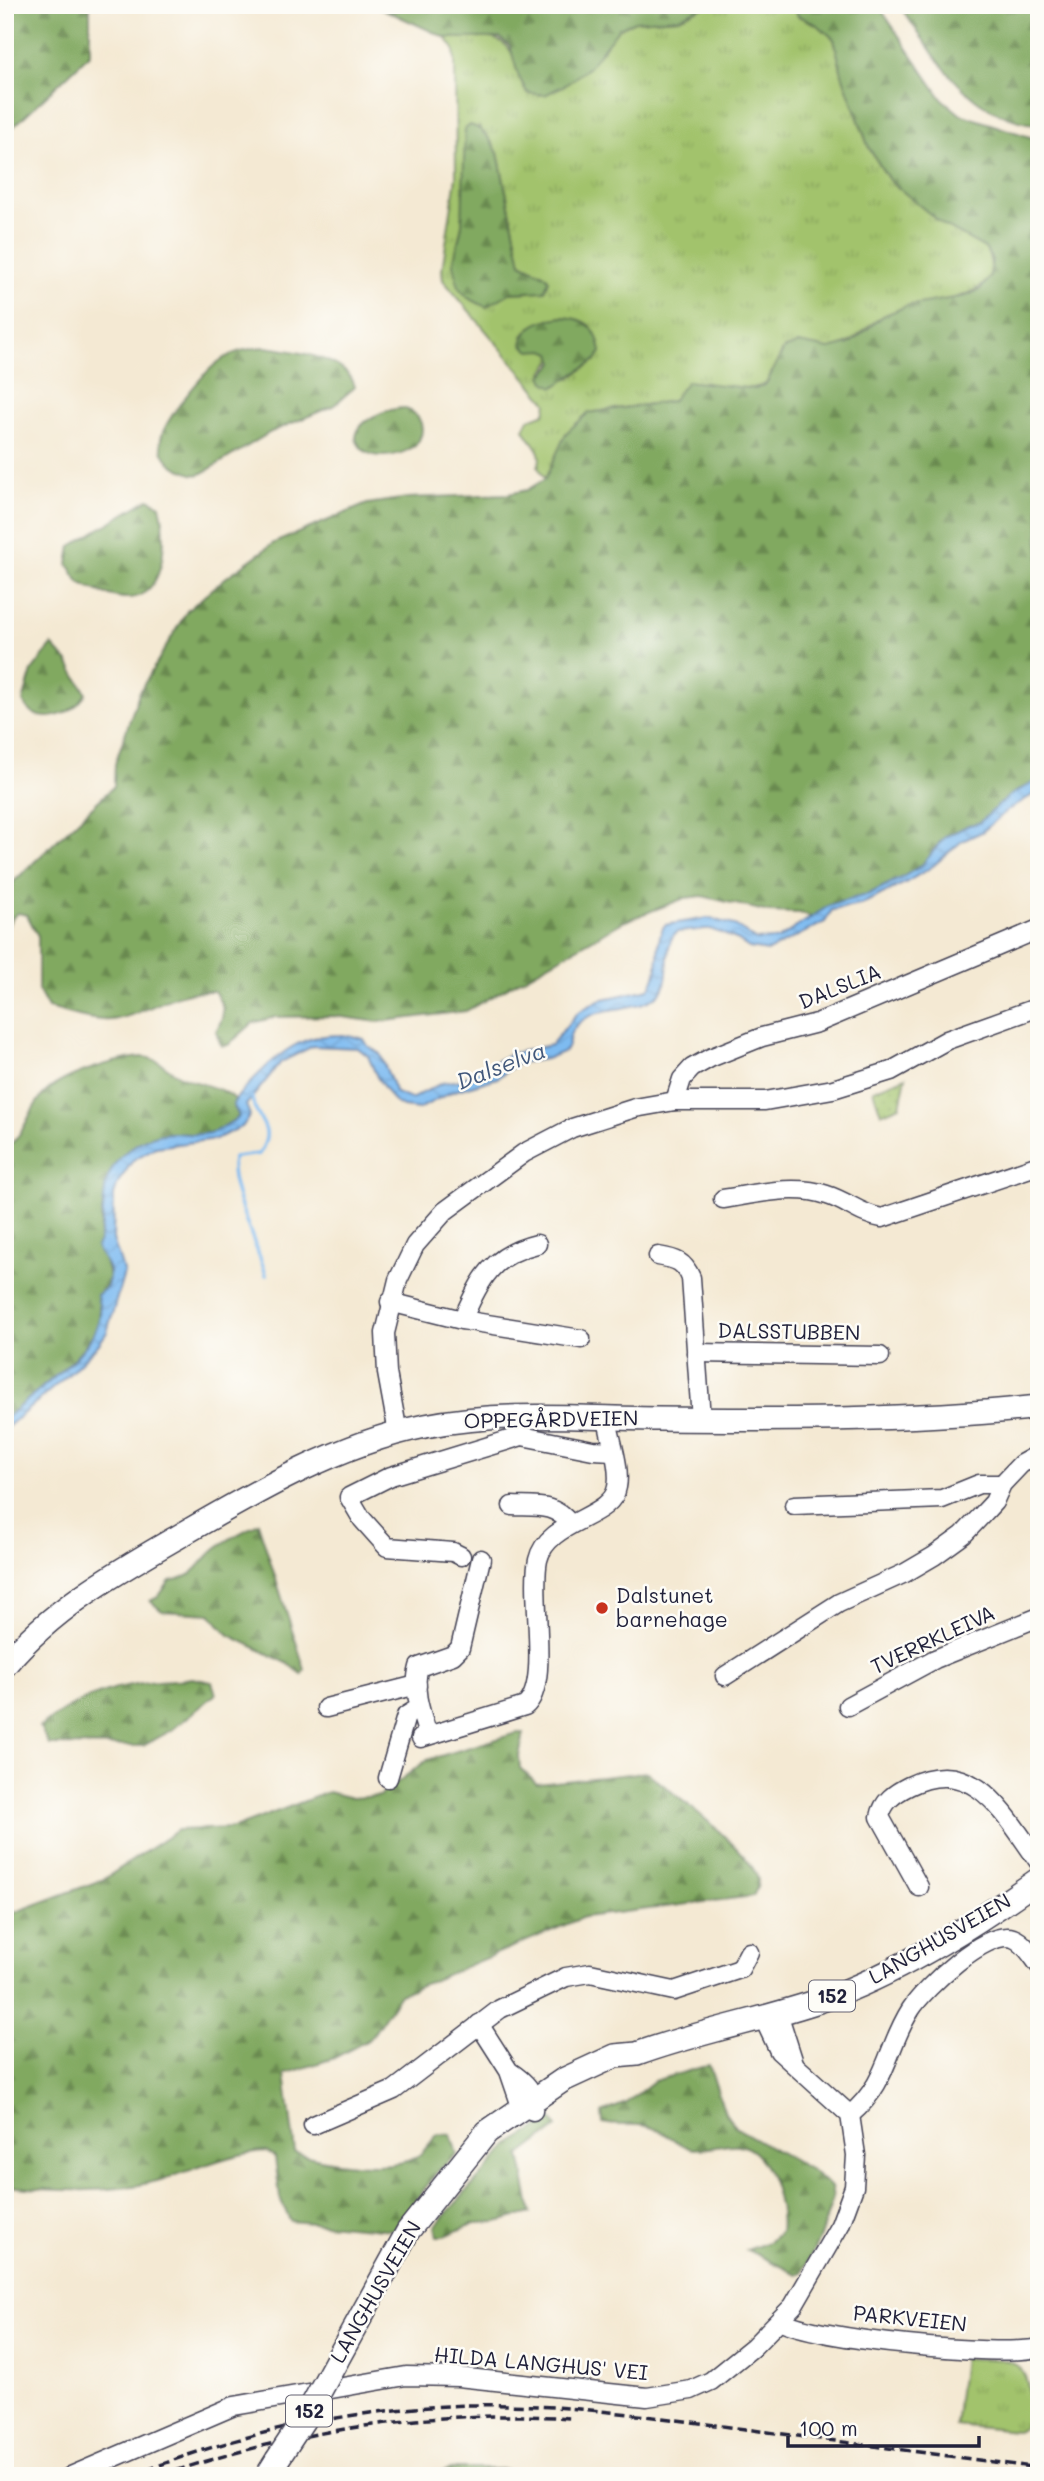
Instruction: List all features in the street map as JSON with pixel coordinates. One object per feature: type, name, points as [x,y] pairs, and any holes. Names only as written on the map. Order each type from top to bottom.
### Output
[{"type":"main road","name":"OPPEGÅRDVEIEN","points":[[5,1664],[58,1613],[104,1580],[257,1494],[362,1445],[398,1433],[453,1421],[491,1417],[701,1419],[939,1415],[1039,1407]]},
{"type":"main road","name":"LANGHUSVEIEN","points":[[265,2474],[308,2413],[408,2231],[432,2198],[469,2157],[529,2105],[615,2056],[637,2054],[837,1995],[880,1976],[1039,1880]]},
{"type":"street","name":"DALSLIA","points":[[675,1101],[682,1079],[692,1068],[709,1058],[762,1037],[817,1023],[1039,929]]},
{"type":"street","points":[[398,1433],[386,1347],[390,1302],[415,1245],[461,1196],[524,1153],[572,1128],[605,1115],[675,1101],[765,1101],[833,1089],[891,1071],[947,1040],[1039,1007]]},
{"type":"street","points":[[723,1199],[809,1190],[829,1195],[860,1213],[882,1218],[1039,1165]]},
{"type":"street","points":[[462,1320],[486,1273],[499,1259],[515,1249],[537,1244]]},
{"type":"street","name":"DALSSTUBBEN","points":[[658,1256],[675,1259],[685,1265],[691,1278],[701,1419]]},
{"type":"street","points":[[390,1302],[462,1320],[580,1339]]},
{"type":"street","name":"DALSSTUBBEN","points":[[696,1353],[880,1356]]},
{"type":"street","points":[[481,1559],[460,1648],[453,1655],[419,1667],[417,1685],[425,1737],[525,1706],[533,1699],[538,1680],[539,1553],[551,1537],[611,1501],[617,1489],[607,1418]]},
{"type":"street","points":[[461,1556],[453,1552],[387,1547],[362,1518],[349,1497],[391,1476],[522,1436],[593,1450],[612,1451]]},
{"type":"street","points":[[725,1676],[839,1603],[905,1573],[934,1556],[981,1517],[994,1502],[1003,1484],[1021,1464],[1039,1454]]},
{"type":"street","points":[[794,1505],[942,1499],[979,1485],[1003,1484]]},
{"type":"street","points":[[512,1506],[553,1508],[562,1512],[570,1524]]},
{"type":"street","name":"TVERRKLEIVA","points":[[848,1706],[935,1659],[1039,1618]]},
{"type":"street","points":[[326,1708],[417,1685]]},
{"type":"street","points":[[388,1778],[406,1716],[419,1708]]},
{"type":"street","points":[[919,1887],[880,1817],[888,1799],[927,1777],[945,1776],[963,1781],[995,1799],[1039,1862]]},
{"type":"street","points":[[770,2015],[794,2063],[850,2115],[876,2089],[904,2022],[919,1998],[943,1973],[996,1938],[1008,1937],[1023,1945],[1039,1965]]},
{"type":"street","points":[[313,2125],[394,2090],[479,2024],[508,2005],[576,1974],[596,1974],[674,1991],[740,1969],[749,1952]]},
{"type":"street","points":[[479,2024],[509,2071],[525,2082],[529,2105]]},
{"type":"street","name":"HILDA LANGHUS' VEI","points":[[71,2476],[234,2406],[406,2376],[471,2379],[647,2398],[673,2394],[711,2381],[780,2320],[810,2280],[850,2204],[856,2165],[850,2115]]},
{"type":"street","name":"PARKVEIEN","points":[[780,2320],[806,2330],[855,2338],[988,2349],[1039,2348]]},
{"type":"green space","points":[[5,5],[90,5],[90,54],[5,135]]},
{"type":"green space","points":[[374,5],[707,5],[679,18],[635,21],[619,28],[589,67],[567,84],[545,95],[527,93],[518,75],[510,46],[500,38],[446,38]]},
{"type":"green space","points":[[707,5],[793,5],[798,16],[818,25],[834,39],[842,74],[869,148],[889,180],[985,248],[991,266],[987,280],[975,290],[958,297],[885,315],[847,344],[839,347],[824,350],[797,346],[784,348],[766,384],[758,387],[726,388],[703,382],[672,401],[588,413],[545,479],[538,467],[538,451],[524,429],[529,419],[545,413],[547,403],[443,280],[442,270],[456,177],[455,60],[454,49],[446,38],[495,39],[509,49],[514,58],[607,40],[619,28],[635,21],[679,18]],"holes":[[[479,127],[498,153],[521,263],[545,275],[531,292],[510,293],[453,265],[462,225],[465,180]],[[561,317],[584,322],[601,352],[596,360],[570,378],[543,372],[554,358],[551,353],[523,336],[531,327]]]},
{"type":"green space","points":[[793,5],[878,5],[942,99],[960,114],[1039,140],[1039,779],[1009,796],[979,823],[968,825],[940,842],[922,865],[903,877],[869,894],[830,905],[813,918],[800,913],[769,912],[702,896],[685,898],[623,922],[466,1011],[378,1022],[335,1016],[275,1017],[253,1023],[228,1045],[221,1046],[216,1031],[223,1011],[214,991],[174,997],[131,1015],[109,1020],[91,1019],[48,1008],[38,990],[38,936],[27,915],[18,913],[10,921],[5,951],[5,890],[114,786],[115,764],[139,693],[187,611],[224,579],[274,543],[367,504],[407,498],[508,494],[527,490],[545,479],[566,433],[588,413],[672,401],[687,381],[756,389],[766,384],[784,349],[799,343],[829,349],[849,344],[883,316],[906,306],[966,296],[981,289],[990,276],[992,260],[985,248],[943,225],[889,180],[869,148],[842,74],[834,39],[818,25],[798,16]]},
{"type":"green space","points":[[899,5],[1039,5],[1039,125],[992,110],[973,97],[941,64]]},
{"type":"green space","points":[[470,125],[484,132],[498,153],[521,263],[545,275],[549,280],[545,291],[510,293],[486,307],[468,298],[459,288],[453,265],[462,225],[465,129]]},
{"type":"green space","points":[[561,317],[577,319],[589,325],[597,336],[601,352],[596,360],[554,387],[545,382],[542,376],[554,363],[551,353],[544,350],[530,351],[522,344],[531,327]]},
{"type":"green space","points":[[265,347],[303,353],[330,362],[350,377],[355,387],[333,406],[271,432],[203,473],[190,474],[174,465],[163,453],[161,443],[163,432],[173,414],[217,363],[233,353]]},
{"type":"green space","points":[[403,408],[415,414],[421,423],[421,434],[415,446],[382,456],[366,452],[360,447],[356,439],[357,432],[366,421],[381,413]]},
{"type":"green space","points":[[149,499],[160,505],[164,541],[160,567],[150,588],[141,595],[126,598],[109,595],[79,582],[68,564],[71,546]]},
{"type":"green space","points":[[52,645],[68,662],[86,693],[81,701],[65,713],[46,717],[29,710],[23,701],[32,671]]},
{"type":"green space","points":[[141,1057],[156,1060],[182,1077],[228,1094],[235,1099],[234,1106],[239,1117],[209,1133],[168,1133],[144,1140],[129,1149],[119,1161],[111,1175],[103,1208],[100,1243],[109,1284],[100,1297],[98,1324],[76,1356],[5,1419],[5,1148],[22,1131],[37,1103],[50,1088],[88,1070]]},
{"type":"green space","points":[[906,1077],[900,1106],[881,1114],[873,1090]]},
{"type":"green space","points":[[258,1523],[305,1670],[302,1675],[287,1663],[229,1635],[210,1614],[162,1611],[150,1601],[158,1597],[170,1581],[196,1570],[219,1546]]},
{"type":"green space","points":[[192,1678],[212,1682],[216,1694],[172,1730],[143,1746],[49,1745],[40,1727],[78,1703],[105,1692],[134,1684]]},
{"type":"green space","points":[[524,1733],[519,1756],[520,1768],[537,1784],[647,1772],[692,1808],[743,1855],[754,1869],[757,1887],[753,1896],[584,1917],[400,1994],[370,2039],[334,2058],[285,2074],[295,2152],[337,2162],[388,2164],[415,2158],[438,2134],[451,2135],[457,2154],[437,2172],[394,2230],[290,2221],[280,2198],[275,2157],[267,2151],[239,2155],[157,2181],[120,2188],[62,2190],[5,2186],[5,1916],[104,1879],[178,1830],[234,1828],[328,1792],[352,1798],[379,1796],[427,1760]]},
{"type":"green space","points":[[709,2065],[725,2113],[735,2127],[811,2170],[831,2187],[833,2198],[819,2240],[802,2272],[797,2274],[747,2250],[769,2242],[780,2232],[781,2221],[772,2181],[759,2157],[750,2149],[739,2145],[690,2148],[652,2128],[603,2123],[602,2113],[626,2103],[654,2081]]},
{"type":"green space","points":[[552,2119],[557,2127],[520,2155],[531,2213],[497,2222],[475,2223],[444,2236],[437,2236],[435,2226],[509,2145]]},
{"type":"green space","points":[[963,2358],[1009,2361],[1023,2372],[1027,2382],[1029,2405],[1023,2428],[1016,2431],[955,2425]]},
{"type":"green space","points":[[452,2469],[506,2469],[510,2476],[422,2476]]},
{"type":"water","name":"Dalselva","points":[[1039,779],[1039,791],[1008,810],[982,832],[962,841],[933,866],[860,905],[832,910],[825,922],[768,951],[749,948],[734,938],[710,929],[677,932],[670,944],[664,986],[651,1000],[591,1015],[572,1031],[565,1051],[546,1059],[518,1063],[497,1078],[451,1092],[419,1109],[403,1107],[394,1102],[377,1077],[368,1056],[358,1048],[313,1046],[281,1062],[246,1105],[250,1115],[243,1126],[216,1139],[156,1147],[133,1160],[118,1183],[114,1195],[113,1239],[124,1273],[107,1332],[68,1375],[5,1429],[5,1419],[75,1358],[96,1330],[100,1313],[97,1295],[107,1287],[109,1279],[107,1264],[96,1247],[101,1234],[105,1188],[117,1161],[142,1141],[161,1134],[204,1134],[224,1127],[238,1118],[233,1104],[266,1067],[290,1048],[316,1037],[331,1035],[364,1039],[368,1046],[380,1054],[396,1093],[411,1099],[442,1083],[460,1080],[510,1054],[551,1045],[577,1013],[599,1000],[649,989],[654,981],[661,931],[665,925],[708,918],[734,925],[756,940],[778,939],[830,905],[869,894],[903,877],[922,865],[945,837],[979,823],[1009,796]]},
{"type":"waterway","points":[[252,1097],[266,1136],[259,1154],[235,1157],[232,1165],[233,1179],[266,1275]]},
{"type":"railway","points":[[132,2476],[214,2447],[298,2425],[385,2411],[471,2405],[540,2406],[608,2412],[1039,2468]]},
{"type":"railway","points":[[161,2476],[261,2446],[363,2426],[466,2417],[570,2418]]},
{"type":"place","name":"Dalstunet barnehage","points":[[602,1608]]}]
